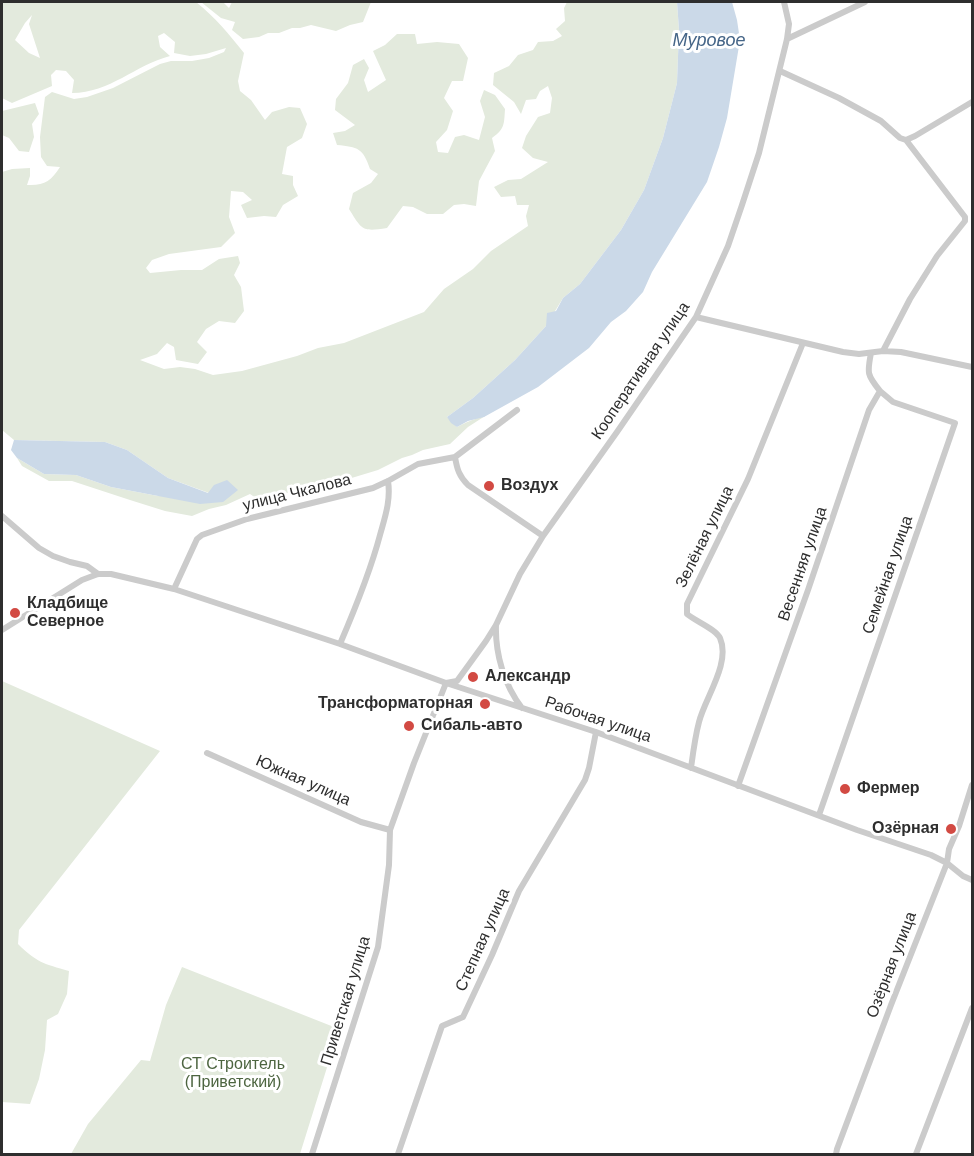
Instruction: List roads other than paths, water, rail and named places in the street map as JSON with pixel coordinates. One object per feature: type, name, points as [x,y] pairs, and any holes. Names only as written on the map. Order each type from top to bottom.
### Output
[{"type":"street","name":"Кооперативная улица","points":[[446,683],[457,681],[486,641],[520,574],[543,536],[696,317],[728,246],[759,153],[787,39],[789,24],[784,2]]},
{"type":"street","points":[[787,39],[866,2]]},
{"type":"street","points":[[780,71],[839,98],[881,121],[900,138],[906,140],[965,217],[965,221],[937,256],[910,299],[883,351]]},
{"type":"street","points":[[906,140],[972,102]]},
{"type":"street","points":[[696,317],[843,352],[859,354],[883,351],[901,352],[972,367]]},
{"type":"street","name":"Зелёная улица","points":[[691,768],[699,721],[720,667],[723,651],[720,636],[687,614],[687,604],[748,479],[803,343]]},
{"type":"street","points":[[871,353],[867,371],[880,391]]},
{"type":"street","name":"Весенняя улица","points":[[738,786],[869,410],[880,391]]},
{"type":"street","name":"Семейная улица","points":[[819,815],[956,423],[893,402],[880,391]]},
{"type":"street","name":"улица Чкалова","points":[[174,589],[197,539],[210,531],[247,519],[357,492],[388,481],[418,464],[455,457],[517,410]]},
{"type":"street","points":[[455,457],[457,470],[468,485],[543,536]]},
{"type":"street","points":[[340,644],[374,556],[390,494],[388,481]]},
{"type":"street","name":"Рабочая улица","points":[[2,516],[39,548],[53,556],[87,566],[98,574],[111,574],[174,589],[596,732],[738,786],[932,855],[972,880]]},
{"type":"street","points":[[2,630],[82,580],[98,574]]},
{"type":"street","points":[[496,625],[498,651],[507,682],[513,697],[522,708]]},
{"type":"street","name":"Приветская улица","points":[[312,1155],[378,947],[390,830],[446,683]]},
{"type":"street","name":"Степная улица","points":[[398,1155],[442,1026],[463,1017],[519,891],[585,780],[596,732]]},
{"type":"street","name":"Южная улица","points":[[207,753],[361,822],[390,830]]},
{"type":"street","name":"Озёрная улица","points":[[836,1155],[886,1016],[947,863],[949,849],[972,785]]},
{"type":"street","points":[[916,1155],[972,1008]]},
{"type":"water","name":"Муровое","points":[[677,2],[732,2],[737,20],[740,40],[727,118],[707,182],[652,272],[643,292],[626,311],[611,322],[589,348],[538,387],[484,417],[468,421],[457,427],[447,417],[473,398],[515,360],[546,326],[547,313],[556,311],[563,298],[580,284],[621,230],[644,190],[663,138],[677,83],[679,30]]},
{"type":"water","points":[[14,440],[105,442],[127,450],[168,478],[208,493],[214,485],[227,480],[238,490],[223,502],[200,504],[111,487],[76,475],[44,474],[17,458],[11,450]]},
{"type":"place","name":"Воздух","points":[[489,486]]},
{"type":"place","name":"Кладбище Северное","points":[[15,613]]},
{"type":"place","name":"Александр","points":[[473,677]]},
{"type":"place","name":"Трансформаторная","points":[[485,704]]},
{"type":"place","name":"Сибаль-авто","points":[[409,726]]},
{"type":"place","name":"Фермер","points":[[845,789]]},
{"type":"place","name":"Озёрная","points":[[951,829]]},
{"type":"park label","name":"СТ Строитель (Приветский)","points":[[233,1074]]}]
